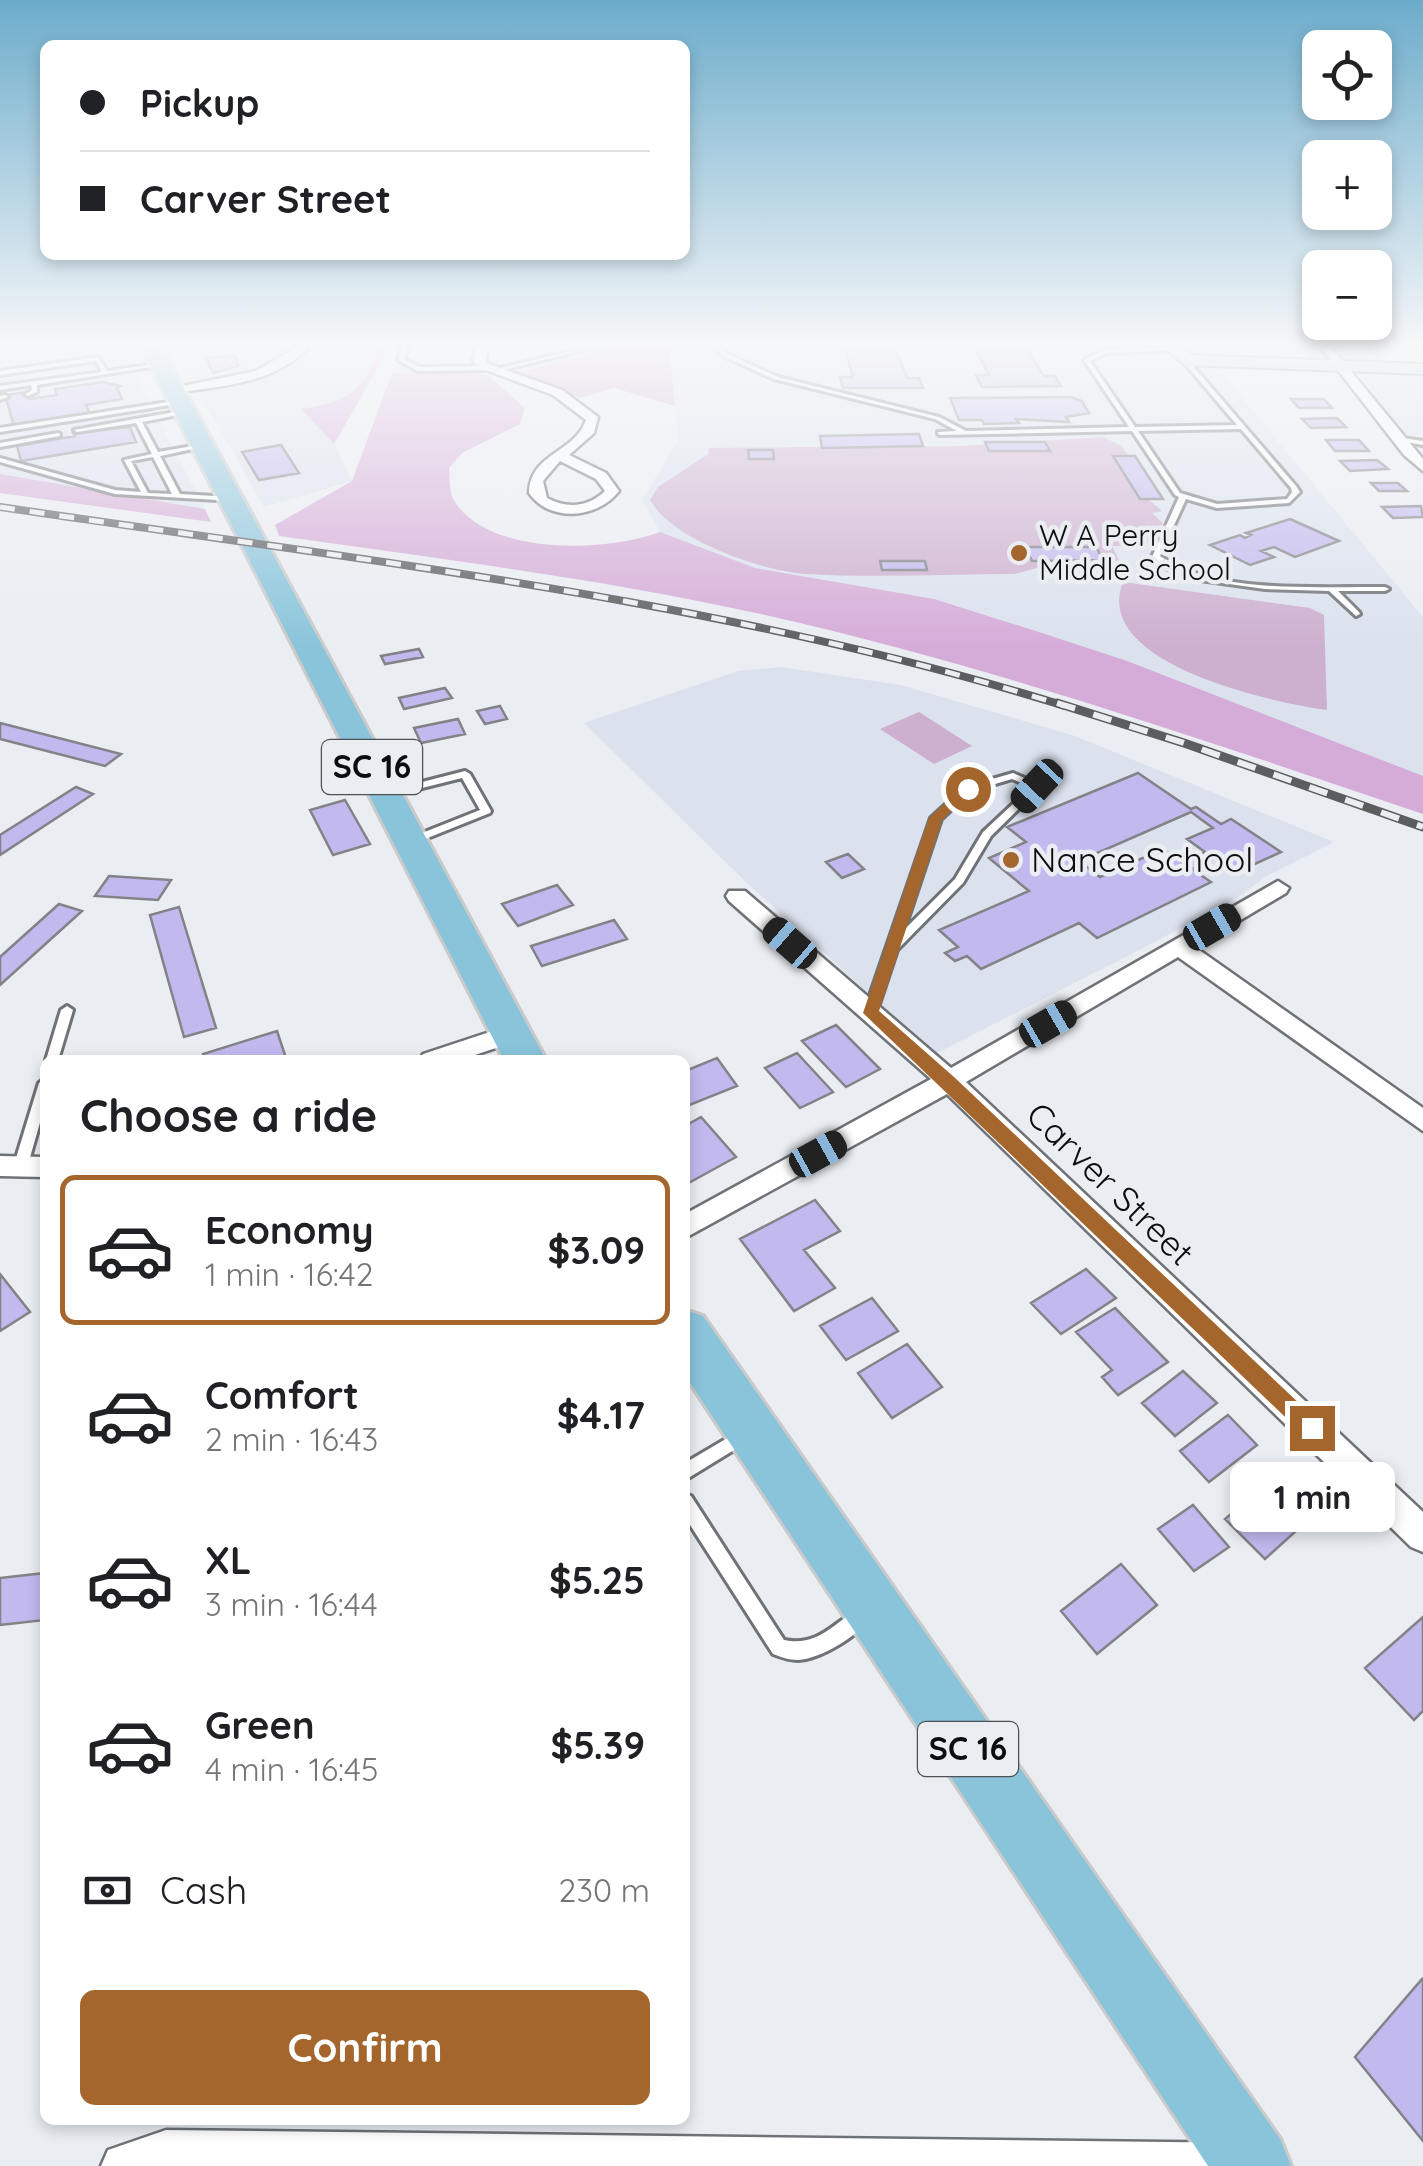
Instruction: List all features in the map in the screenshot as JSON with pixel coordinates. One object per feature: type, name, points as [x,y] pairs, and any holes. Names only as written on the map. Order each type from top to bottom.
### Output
[{"type":"main road","name":"SC 16","points":[[205,448],[518,1047]]},
{"type":"main road","name":"SC 16","points":[[690,1339],[1253,2166]]},
{"type":"street","points":[[561,456],[607,481],[612,491],[607,500],[588,508],[570,509],[540,500],[535,492],[538,476],[561,456],[571,448]]},
{"type":"street","points":[[1404,448],[1423,466]]},
{"type":"street","points":[[690,1223],[949,1081],[1278,888]]},
{"type":"street","name":"Carver Street","points":[[737,896],[949,1081],[1423,1535]]},
{"type":"street","points":[[1179,946],[1423,1122]]},
{"type":"street","points":[[465,1055],[518,1047]]},
{"type":"street","points":[[124,2166],[166,2152],[1253,2166]]},
{"type":"lane","points":[[152,448],[177,496]]},
{"type":"lane","points":[[146,494],[127,460],[191,448]]},
{"type":"lane","points":[[1145,448],[1183,498],[1217,506],[1282,504],[1294,496],[1294,487],[1260,448]]},
{"type":"lane","points":[[0,460],[115,492],[232,500]]},
{"type":"lane","points":[[1183,498],[1156,557],[1167,566],[1231,584],[1386,589]]},
{"type":"lane","points":[[1330,588],[1356,614]]},
{"type":"lane","points":[[386,794],[465,774],[486,811],[411,842]]},
{"type":"lane","points":[[870,1013],[936,818],[968,789],[1013,776],[1037,786],[986,834],[959,881],[893,947]]},
{"type":"lane","points":[[54,1055],[67,1010]]},
{"type":"lane","points":[[22,1167],[40,1101]]},
{"type":"lane","points":[[690,1469],[752,1430]]},
{"type":"lane","points":[[690,1510],[778,1648],[793,1653],[810,1652],[873,1610]]},
{"type":"shaded area","points":[[0,448],[173,448],[205,509],[0,474]]},
{"type":"shaded area","points":[[230,448],[336,448],[352,481],[264,507]]},
{"type":"shaded area","points":[[364,448],[472,448],[449,468],[450,488],[453,499],[469,518],[492,531],[519,540],[580,546],[660,532],[755,568],[934,599],[1127,661],[1423,776],[1423,814],[1097,706],[849,635],[644,591],[279,536],[275,525],[352,481]]},
{"type":"shaded area","name":"W A Perry Middle School","points":[[673,448],[1284,448],[1423,617],[1423,784],[784,586],[660,532],[642,500]]},
{"type":"shaded area","points":[[709,448],[1123,448],[1155,499],[1149,500],[1162,511],[1152,513],[1163,523],[1146,545],[1112,546],[1120,563],[1040,567],[1015,574],[858,576],[788,572],[743,560],[697,540],[661,515],[650,500],[658,487],[708,454]]},
{"type":"shaded area","points":[[0,474],[205,509],[211,522],[0,493]]},
{"type":"shaded area","points":[[1123,582],[1310,608],[1324,615],[1327,710],[1231,688],[1159,657],[1134,636],[1120,611]]},
{"type":"shaded area","name":"Nance School","points":[[781,667],[901,685],[1075,736],[1334,842],[1149,945],[935,1054],[747,883],[584,723],[738,671]]},
{"type":"shaded area","points":[[919,712],[972,746],[934,764],[880,729]]},
{"type":"building","points":[[18,448],[99,448],[21,461]]},
{"type":"building","points":[[283,448],[299,473],[259,480],[242,452]]},
{"type":"building","points":[[988,448],[1050,451],[989,451]]},
{"type":"building","points":[[1333,448],[1369,451],[1335,451]]},
{"type":"building","points":[[748,450],[773,450],[774,459],[749,459]]},
{"type":"building","points":[[1113,456],[1135,456],[1163,499],[1140,499]]},
{"type":"building","points":[[1377,460],[1388,469],[1350,471],[1340,461]]},
{"type":"building","points":[[1371,483],[1398,483],[1407,491],[1379,491]]},
{"type":"building","points":[[1421,506],[1423,517],[1393,518],[1382,507]]},
{"type":"building","points":[[1290,519],[1339,541],[1295,557],[1274,547],[1261,551],[1274,557],[1250,565],[1210,545],[1240,535],[1245,538],[1251,535],[1246,533]]},
{"type":"building","points":[[1026,547],[1096,547],[1103,560],[1032,561]]},
{"type":"building","points":[[880,561],[925,561],[927,570],[882,570]]},
{"type":"building","points":[[419,649],[423,657],[385,664],[381,656]]},
{"type":"building","points":[[445,688],[452,698],[404,709],[399,698]]},
{"type":"building","points":[[500,706],[507,719],[485,724],[477,711]]},
{"type":"building","points":[[458,719],[465,734],[421,743],[414,728]]},
{"type":"building","points":[[0,723],[121,754],[105,766],[0,739]]},
{"type":"building","points":[[1138,773],[1191,809],[1196,807],[1221,824],[1231,819],[1281,852],[1235,873],[1214,859],[1192,869],[1211,882],[1097,938],[1079,923],[981,969],[967,956],[955,961],[945,953],[958,947],[939,930],[1029,891],[989,858],[1026,842],[1007,827]],"holes":[[[1191,812],[1213,828],[1187,839],[1205,852],[1183,863],[1163,849],[1100,877],[1079,861]]]},
{"type":"building","points":[[76,787],[93,794],[0,855],[0,835]]},
{"type":"building","points":[[345,800],[370,844],[333,855],[310,810]]},
{"type":"building","points":[[848,854],[864,869],[842,878],[826,862]]},
{"type":"building","points":[[109,876],[171,880],[158,900],[95,896]]},
{"type":"building","points":[[557,885],[573,905],[518,926],[502,904]]},
{"type":"building","points":[[59,904],[82,911],[0,985],[0,957]]},
{"type":"building","points":[[179,907],[216,1028],[184,1037],[150,915]]},
{"type":"building","points":[[614,920],[627,939],[542,966],[531,946]]},
{"type":"building","points":[[836,1025],[880,1069],[846,1087],[802,1041]]},
{"type":"building","points":[[277,1031],[285,1055],[203,1055]]},
{"type":"building","points":[[797,1053],[833,1092],[800,1108],[765,1068]]},
{"type":"building","points":[[717,1058],[737,1086],[690,1105],[690,1069]]},
{"type":"building","points":[[701,1117],[736,1157],[690,1182],[690,1123]]},
{"type":"building","points":[[815,1200],[840,1231],[804,1250],[835,1288],[794,1311],[740,1239]]},
{"type":"building","points":[[1086,1269],[1116,1298],[1061,1334],[1031,1303]]},
{"type":"building","points":[[0,1274],[30,1312],[0,1331]]},
{"type":"building","points":[[872,1298],[898,1331],[846,1360],[820,1326]]},
{"type":"building","points":[[1115,1308],[1168,1362],[1118,1395],[1102,1377],[1112,1370],[1076,1332]]},
{"type":"building","points":[[907,1344],[942,1387],[892,1418],[858,1373]]},
{"type":"building","points":[[1183,1371],[1217,1403],[1175,1436],[1142,1403]]},
{"type":"building","points":[[1228,1415],[1257,1445],[1209,1482],[1180,1451]]},
{"type":"building","points":[[1278,1474],[1318,1511],[1265,1559],[1225,1519]]},
{"type":"building","points":[[1193,1505],[1229,1547],[1194,1571],[1158,1529]]},
{"type":"building","points":[[1121,1564],[1157,1605],[1097,1654],[1061,1611]]},
{"type":"building","points":[[40,1574],[40,1621],[0,1625],[0,1578]]},
{"type":"building","points":[[1423,1617],[1423,1711],[1414,1720],[1365,1668]]},
{"type":"building","points":[[1423,1981],[1423,2141],[1355,2057]]},
{"type":"railway","points":[[0,507],[403,565],[670,610],[935,669],[1065,706]]},
{"type":"railway","points":[[1057,703],[1423,827]]},
{"type":"place","name":"W A Perry Middle School","points":[[1019,553]]},
{"type":"place","name":"Nance School","points":[[1011,860]]},
{"type":"route","points":[[968,789],[936,818],[870,1013],[949,1081],[1312,1428]]}]
